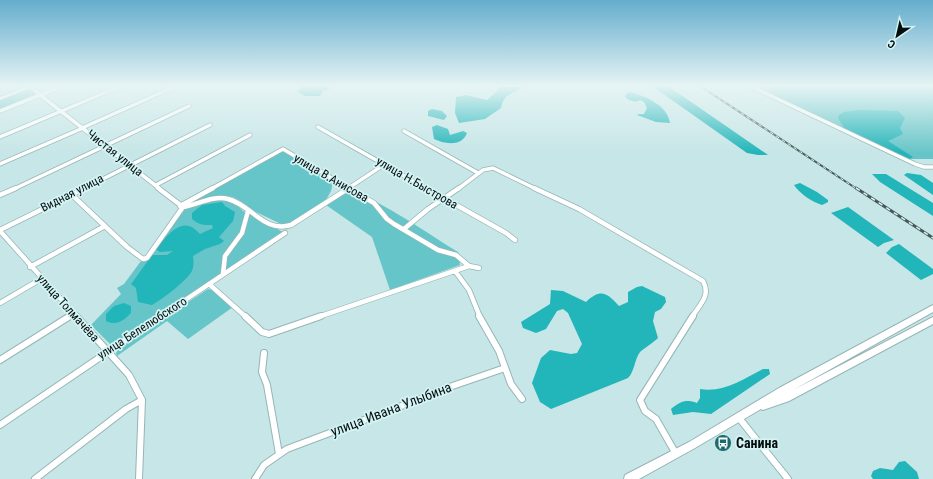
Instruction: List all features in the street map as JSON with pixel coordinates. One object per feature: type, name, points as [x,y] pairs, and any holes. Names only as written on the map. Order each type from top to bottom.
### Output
[{"type":"main road","points":[[629,479],[750,412],[782,391],[933,308]]},
{"type":"main road","points":[[750,412],[786,398],[933,320]]},
{"type":"street","name":"Чистая улица","points":[[58,108],[182,207]]},
{"type":"street","points":[[0,137],[67,108]]},
{"type":"street","points":[[0,164],[126,108]]},
{"type":"street","points":[[0,195],[184,108]]},
{"type":"street","points":[[800,108],[916,164],[924,167],[933,167]]},
{"type":"street","name":"Видная улица","points":[[0,231],[129,164],[210,125]]},
{"type":"street","name":"улица Н.Быстрова","points":[[318,127],[506,233],[515,240]]},
{"type":"street","points":[[404,130],[478,173]]},
{"type":"street","points":[[156,186],[250,134]]},
{"type":"street","name":"улица В.Анисова","points":[[182,207],[283,149],[374,203],[387,219],[438,250],[456,255],[469,266],[479,268]]},
{"type":"street","name":"улица Белелюбского","points":[[0,425],[107,351],[209,284],[291,225],[385,164]]},
{"type":"street","points":[[404,229],[428,209],[444,199],[478,173],[486,168],[493,168],[579,209],[694,274],[703,281],[707,288],[707,294],[640,400],[645,410],[656,419],[676,454]]},
{"type":"street","points":[[71,194],[140,258],[147,258],[182,207],[220,198],[236,202],[248,211],[284,230]]},
{"type":"street","points":[[223,274],[222,266],[227,251],[244,227],[248,211]]},
{"type":"street","points":[[30,267],[105,226]]},
{"type":"street","name":"улица Толмачёва","points":[[0,231],[30,267],[129,375],[138,390],[142,400],[139,479]]},
{"type":"street","points":[[209,284],[266,334],[274,333],[469,266]]},
{"type":"street","points":[[455,271],[468,290],[478,314],[499,351],[511,384],[522,399]]},
{"type":"street","points":[[0,303],[41,279]]},
{"type":"street","points":[[0,360],[74,314]]},
{"type":"street","points":[[264,353],[262,372],[267,386],[279,454]]},
{"type":"street","name":"улица Ивана Улыбина","points":[[255,479],[264,465],[287,449],[420,399],[432,393],[505,368]]},
{"type":"street","points":[[35,479],[126,409],[142,400]]},
{"type":"street","points":[[739,418],[788,479]]},
{"type":"shaded area","points":[[455,108],[500,108],[485,119],[459,123],[455,113]]},
{"type":"shaded area","points":[[647,108],[662,108],[670,123],[656,122],[637,115],[644,114]]},
{"type":"shaded area","points":[[684,108],[700,108],[768,155],[747,153]]},
{"type":"shaded area","points":[[799,108],[933,108],[933,159],[909,159]]},
{"type":"shaded area","points":[[432,109],[442,111],[447,116],[444,120],[428,116],[428,111]]},
{"type":"shaded area","points":[[859,110],[898,111],[905,118],[900,128],[903,134],[888,141],[913,157],[909,159],[844,128],[838,118],[839,115],[844,112]]},
{"type":"shaded area","points":[[437,125],[448,129],[450,135],[463,131],[467,133],[461,141],[452,143],[443,142],[434,139],[432,127]]},
{"type":"shaded area","points":[[280,152],[284,152],[333,182],[331,191],[326,200],[290,223],[283,225],[252,210],[233,197],[223,196],[190,203]]},
{"type":"shaded area","points":[[907,173],[921,175],[933,183],[933,195],[904,175]]},
{"type":"shaded area","points":[[872,174],[886,174],[933,203],[933,216],[880,182]]},
{"type":"shaded area","points":[[800,183],[817,192],[828,200],[828,202],[822,205],[806,197],[794,185]]},
{"type":"shaded area","points":[[348,191],[357,193],[386,207],[458,252],[460,265],[390,290],[372,237],[326,205]]},
{"type":"shaded area","points":[[221,199],[235,203],[243,211],[283,232],[115,345],[110,344],[91,325],[121,294],[117,288],[124,284],[141,261],[145,262],[150,259],[184,208]]},
{"type":"shaded area","points":[[222,202],[225,206],[235,212],[233,221],[219,237],[224,241],[193,256],[194,261],[190,274],[162,299],[152,305],[138,302],[136,288],[131,284],[152,255],[167,255],[173,251],[160,252],[155,249],[170,233],[179,227],[190,227],[195,229],[200,234],[213,228],[212,225],[201,224],[194,221],[192,219],[192,213],[202,205]]},
{"type":"shaded area","points":[[848,207],[894,240],[884,243],[878,247],[831,213]]},
{"type":"shaded area","points":[[899,244],[933,269],[933,274],[921,280],[886,253],[892,247]]},
{"type":"shaded area","points":[[642,286],[665,297],[666,302],[661,309],[655,312],[653,321],[658,338],[640,352],[628,378],[551,409],[540,402],[532,383],[541,358],[550,350],[571,354],[577,353],[582,344],[568,313],[563,309],[557,311],[546,329],[536,333],[523,328],[521,322],[550,304],[551,290],[563,291],[586,302],[596,295],[604,294],[611,298],[619,306],[628,302],[628,292]]},
{"type":"shaded area","points":[[208,289],[212,290],[233,307],[188,339],[167,321],[117,356],[116,353],[119,348]]},
{"type":"shaded area","points":[[124,303],[131,306],[131,313],[117,323],[106,321],[106,314],[114,306]]},
{"type":"shaded area","points":[[763,369],[769,369],[770,374],[711,414],[693,412],[673,415],[671,409],[678,404],[687,401],[697,403],[700,398],[700,389],[709,390],[725,387],[741,381]]},
{"type":"shaded area","points":[[905,461],[917,472],[919,479],[873,479],[871,476],[873,471],[880,468],[893,470],[899,462]]},
{"type":"railway","points":[[734,108],[857,189]]},
{"type":"railway","points":[[856,188],[933,238]]},
{"type":"place","name":"Санина","points":[[723,443]]}]
